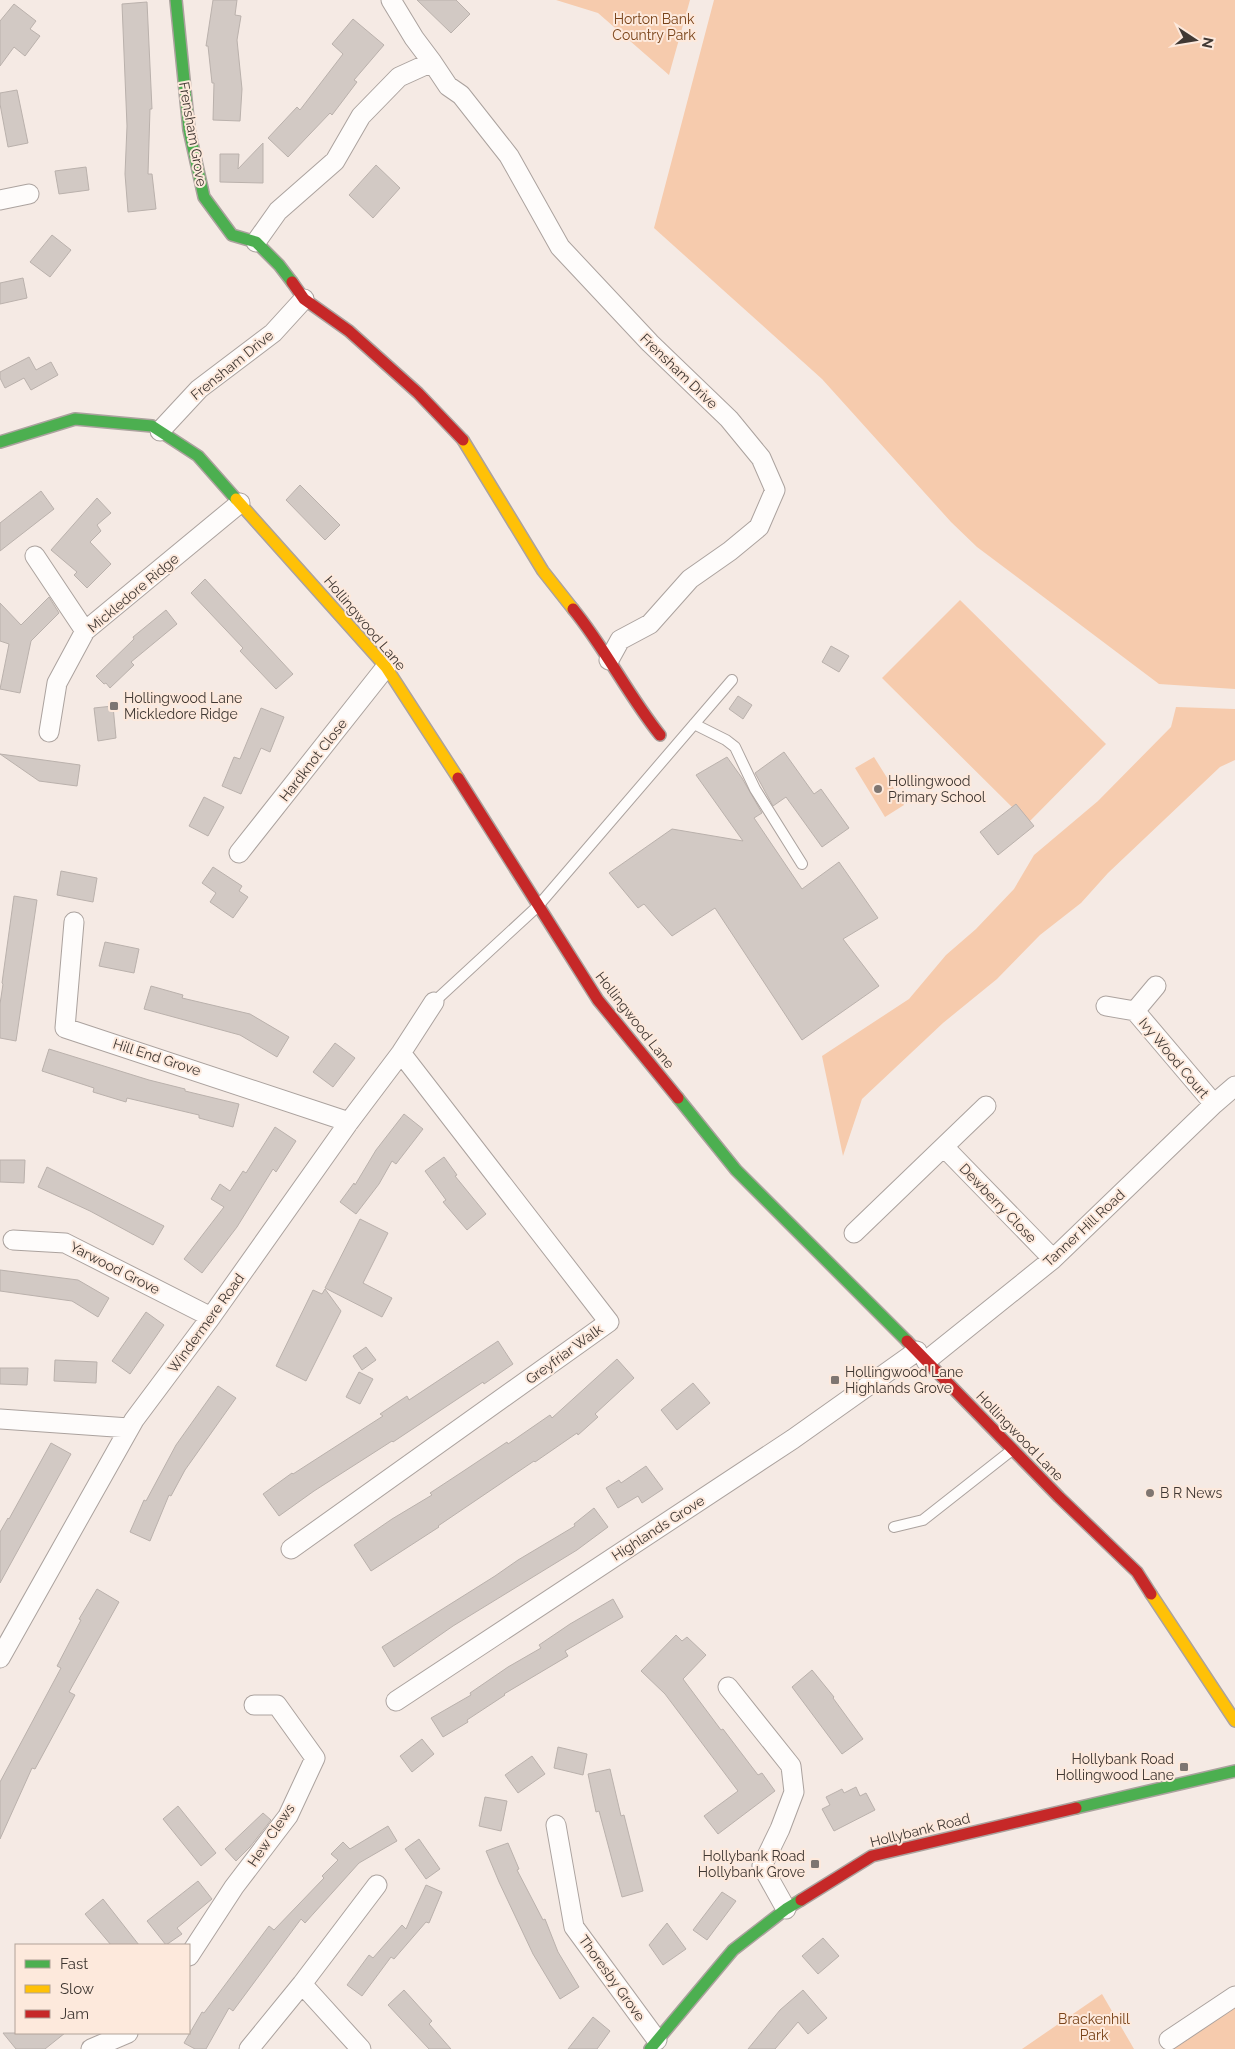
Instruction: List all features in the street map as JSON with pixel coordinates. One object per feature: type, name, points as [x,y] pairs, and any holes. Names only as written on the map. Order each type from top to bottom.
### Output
[{"type":"street","name":"Frensham Grove","points":[[176,0],[189,130],[204,197],[232,235],[256,242],[279,265],[304,299]]},
{"type":"street","name":"Frensham Drive","points":[[390,0],[448,86],[461,95],[509,156],[560,247],[650,343],[729,419],[761,458],[775,490],[759,527],[730,551],[690,579],[650,624],[620,640],[609,660]]},
{"type":"street","points":[[256,242],[278,210],[335,161],[361,116],[399,77],[432,62]]},
{"type":"street","points":[[0,200],[29,194]]},
{"type":"street","points":[[304,299],[348,331],[418,393],[463,440],[543,571],[585,623],[642,712],[660,735]]},
{"type":"street","name":"Frensham Drive","points":[[160,431],[199,389],[273,333],[304,299]]},
{"type":"street","name":"Hollingwood Lane","points":[[0,442],[75,419],[152,426],[198,456],[386,667],[475,804],[598,1000],[736,1170],[922,1356],[1012,1450],[1137,1572],[1235,1721]]},
{"type":"street","name":"Mickledore Ridge","points":[[49,732],[58,683],[85,631],[240,503]]},
{"type":"street","points":[[35,556],[85,631]]},
{"type":"street","name":"Hardknot Close","points":[[239,853],[386,667]]},
{"type":"street","name":"Hill End Grove","points":[[74,922],[64,1028],[350,1122]]},
{"type":"street","name":"Ivy Wood Court","points":[[1135,1011],[1156,986]]},
{"type":"street","name":"Windermere Road","points":[[0,1658],[129,1428],[401,1053],[434,1002]]},
{"type":"street","name":"Ivy Wood Court","points":[[1106,1006],[1135,1011],[1214,1104]]},
{"type":"street","name":"Greyfriar Walk","points":[[291,1549],[610,1322],[401,1053]]},
{"type":"street","name":"Tanner Hill Road","points":[[922,1356],[1053,1259],[1235,1086]]},
{"type":"street","points":[[854,1233],[986,1106]]},
{"type":"street","name":"Dewberry Close","points":[[944,1147],[1053,1259]]},
{"type":"street","name":"Yarwood Grove","points":[[13,1240],[65,1243],[211,1317]]},
{"type":"street","name":"Highlands Grove","points":[[396,1701],[922,1356]]},
{"type":"street","points":[[0,1418],[129,1428]]},
{"type":"street","points":[[728,1687],[792,1766],[794,1792],[780,1829],[762,1866],[786,1909]]},
{"type":"street","name":"Hew Clews","points":[[190,1954],[234,1887],[288,1816],[315,1758],[277,1706],[254,1705]]},
{"type":"street","name":"Hollybank Road","points":[[654,2044],[733,1950],[786,1909],[872,1856],[1235,1771]]},
{"type":"street","name":"Thoresby Grove","points":[[556,1825],[574,1927],[654,2044]]},
{"type":"street","points":[[249,2049],[302,1984],[377,1886]]},
{"type":"street","points":[[302,1984],[361,2049]]},
{"type":"street","points":[[1169,2040],[1235,1996]]},
{"type":"street","points":[[91,2049],[126,2034]]},
{"type":"lane","points":[[434,1002],[538,906],[732,680]]},
{"type":"lane","points":[[694,724],[726,740],[735,747],[756,789],[802,864]]},
{"type":"lane","points":[[894,1527],[922,1520],[1012,1450]]},
{"type":"green space","name":"Horton Bank Country Park","points":[[556,0],[690,0],[669,75],[598,13]]},
{"type":"green space","points":[[714,0],[1235,0],[1235,689],[1159,684],[977,547],[951,522],[822,379],[654,228]]},
{"type":"green space","points":[[960,600],[1106,744],[1028,823],[882,678]]},
{"type":"green space","points":[[1176,707],[1235,709],[1235,760],[1220,767],[1108,873],[1081,903],[1040,935],[997,979],[943,1023],[862,1099],[843,1156],[822,1056],[909,999],[946,955],[976,929],[1014,889],[1034,855],[1098,801],[1171,727]]},
{"type":"green space","points":[[874,757],[904,805],[885,817],[855,768]]},
{"type":"green space","name":"Brackenhill Park","points":[[1102,1994],[1134,2049],[1022,2049]]},
{"type":"green space","points":[[1235,2007],[1235,2049],[1172,2049]]},
{"type":"building","points":[[213,0],[237,0],[235,15],[241,16],[237,40],[242,89],[240,121],[213,120],[214,83],[212,83],[208,46],[206,46]]},
{"type":"building","points":[[417,0],[456,0],[470,14],[451,33]]},
{"type":"building","points":[[147,2],[152,109],[150,109],[148,174],[152,174],[156,209],[128,212],[125,174],[127,126],[122,4]]},
{"type":"building","points":[[14,4],[36,21],[30,29],[40,36],[25,56],[14,47],[0,66],[0,21]]},
{"type":"building","points":[[353,19],[384,45],[354,80],[357,82],[332,115],[330,113],[288,157],[268,138],[297,107],[300,110],[343,54],[332,44]]},
{"type":"building","points":[[17,90],[28,143],[8,147],[0,104],[0,93]]},
{"type":"building","points":[[263,143],[263,183],[220,182],[220,154],[239,154],[238,169]]},
{"type":"building","points":[[376,165],[400,188],[373,218],[349,195]]},
{"type":"building","points":[[86,167],[89,190],[59,194],[55,171]]},
{"type":"building","points":[[52,235],[71,250],[50,277],[30,262]]},
{"type":"building","points":[[23,278],[27,298],[0,304],[0,283]]},
{"type":"building","points":[[29,357],[36,370],[51,362],[58,375],[31,390],[24,378],[5,388],[0,378],[0,372]]},
{"type":"building","points":[[300,485],[340,525],[325,540],[286,500]]},
{"type":"building","points":[[41,491],[54,509],[0,551],[0,523]]},
{"type":"building","points":[[97,498],[111,513],[97,525],[101,531],[90,542],[111,564],[87,588],[74,575],[77,572],[51,550]]},
{"type":"building","points":[[205,579],[293,674],[276,689],[240,651],[243,648],[191,593]]},
{"type":"building","points":[[49,597],[59,613],[31,641],[20,693],[0,689],[9,644],[0,641],[0,603],[21,625]]},
{"type":"building","points":[[166,610],[177,624],[131,662],[134,665],[110,688],[106,683],[104,684],[96,676],[134,639],[133,637]]},
{"type":"building","points":[[831,646],[849,656],[839,672],[822,662]]},
{"type":"building","points":[[738,696],[752,705],[743,719],[729,709]]},
{"type":"building","points":[[113,706],[116,738],[98,741],[94,708]]},
{"type":"building","points":[[261,708],[284,717],[270,752],[261,748],[241,794],[222,786],[234,757],[240,759]]},
{"type":"building","points":[[784,752],[814,794],[821,789],[849,828],[822,847],[786,797],[773,806],[755,773]]},
{"type":"building","points":[[0,754],[80,765],[77,786],[39,781]]},
{"type":"building","points":[[727,757],[742,778],[762,813],[754,818],[802,889],[839,862],[878,918],[843,939],[879,986],[802,1040],[715,908],[672,936],[644,904],[638,908],[609,873],[672,829],[743,841],[696,775]]},
{"type":"building","points":[[204,797],[224,807],[208,836],[189,826]]},
{"type":"building","points":[[1016,804],[1034,826],[998,855],[980,832]]},
{"type":"building","points":[[213,867],[242,886],[239,891],[248,897],[233,918],[210,902],[216,893],[202,883]]},
{"type":"building","points":[[61,871],[97,878],[93,902],[57,895]]},
{"type":"building","points":[[14,896],[37,900],[16,1041],[0,1038],[2,983]]},
{"type":"building","points":[[105,942],[139,949],[134,973],[99,966]]},
{"type":"building","points":[[151,986],[183,995],[182,998],[250,1014],[289,1037],[277,1057],[240,1035],[144,1009]]},
{"type":"building","points":[[335,1043],[355,1058],[333,1087],[313,1072]]},
{"type":"building","points":[[49,1049],[149,1080],[185,1089],[185,1091],[239,1104],[233,1127],[199,1118],[199,1115],[127,1098],[126,1102],[93,1092],[94,1088],[42,1071]]},
{"type":"building","points":[[404,1114],[423,1129],[396,1164],[392,1161],[379,1184],[356,1214],[340,1202],[354,1183],[355,1185],[376,1150]]},
{"type":"building","points":[[275,1127],[296,1141],[276,1172],[273,1169],[237,1227],[202,1273],[184,1259],[224,1207],[211,1199],[220,1184],[230,1191],[243,1171],[246,1173]]},
{"type":"building","points":[[444,1157],[457,1175],[455,1176],[486,1214],[467,1230],[443,1202],[446,1200],[425,1171]]},
{"type":"building","points":[[0,1160],[25,1160],[24,1183],[0,1182]]},
{"type":"building","points":[[47,1167],[164,1226],[153,1245],[90,1211],[38,1187]]},
{"type":"building","points":[[360,1219],[388,1233],[363,1283],[392,1298],[382,1317],[325,1288]]},
{"type":"building","points":[[0,1270],[78,1280],[109,1298],[98,1317],[72,1301],[0,1291]]},
{"type":"building","points":[[325,1289],[341,1311],[306,1381],[276,1366],[313,1290],[322,1294]]},
{"type":"building","points":[[146,1312],[164,1325],[130,1374],[112,1361]]},
{"type":"building","points":[[498,1341],[513,1364],[484,1384],[483,1382],[393,1442],[314,1491],[279,1516],[263,1494],[292,1473],[383,1416],[380,1414],[407,1396],[409,1400]]},
{"type":"building","points":[[366,1347],[376,1360],[362,1370],[353,1356]]},
{"type":"building","points":[[617,1359],[634,1378],[595,1414],[598,1417],[578,1435],[577,1433],[534,1461],[439,1527],[371,1571],[354,1545],[432,1495],[430,1493],[507,1442],[508,1444],[550,1415],[552,1418]]},
{"type":"building","points":[[55,1360],[97,1362],[96,1383],[54,1381]]},
{"type":"building","points":[[0,1368],[28,1368],[27,1385],[0,1384]]},
{"type":"building","points":[[359,1372],[373,1379],[360,1404],[346,1397]]},
{"type":"building","points":[[693,1383],[710,1403],[677,1430],[661,1410]]},
{"type":"building","points":[[218,1386],[236,1398],[185,1470],[171,1496],[169,1495],[150,1541],[130,1532],[144,1500],[146,1501],[176,1445]]},
{"type":"building","points":[[51,1443],[71,1454],[0,1583],[0,1532]]},
{"type":"building","points":[[646,1466],[663,1489],[642,1503],[638,1496],[618,1508],[606,1488],[619,1480],[621,1483]]},
{"type":"building","points":[[594,1508],[608,1527],[577,1550],[453,1626],[394,1667],[382,1647],[575,1526],[574,1524]]},
{"type":"building","points":[[97,1589],[119,1602],[69,1692],[75,1695],[35,1769],[32,1768],[0,1839],[0,1782],[61,1668],[57,1666],[81,1620],[79,1619]]},
{"type":"building","points":[[613,1599],[623,1617],[565,1651],[568,1656],[504,1694],[467,1720],[468,1722],[443,1737],[431,1718],[471,1695],[470,1693],[508,1667],[541,1648],[539,1645],[570,1624]]},
{"type":"building","points":[[676,1635],[682,1641],[687,1637],[706,1655],[683,1679],[721,1730],[723,1729],[758,1775],[762,1773],[775,1791],[718,1834],[704,1816],[738,1791],[665,1694],[641,1671]]},
{"type":"building","points":[[812,1670],[834,1697],[863,1739],[842,1754],[792,1687]]},
{"type":"building","points":[[422,1739],[434,1754],[412,1772],[400,1756]]},
{"type":"building","points":[[558,1747],[587,1754],[583,1775],[554,1768]]},
{"type":"building","points":[[532,1756],[545,1774],[518,1793],[505,1775]]},
{"type":"building","points":[[610,1769],[621,1816],[624,1815],[643,1891],[622,1897],[599,1811],[596,1812],[588,1774]]},
{"type":"building","points":[[856,1787],[860,1796],[866,1793],[875,1810],[834,1831],[822,1809],[830,1805],[826,1797],[842,1789],[844,1793]]},
{"type":"building","points":[[485,1797],[507,1801],[501,1831],[479,1826]]},
{"type":"building","points":[[178,1806],[216,1853],[201,1866],[163,1819]]},
{"type":"building","points":[[263,1813],[271,1820],[250,1847],[236,1861],[225,1849]]},
{"type":"building","points":[[388,1826],[397,1841],[359,1863],[305,1923],[301,1919],[233,2011],[229,2008],[206,2049],[195,2049],[184,2043],[202,2012],[204,2013],[269,1926],[274,1930],[324,1878],[322,1876],[338,1860],[331,1854],[343,1842],[350,1849]]},
{"type":"building","points":[[419,1839],[440,1869],[426,1879],[405,1849]]},
{"type":"building","points":[[508,1843],[519,1869],[517,1870],[543,1920],[545,1919],[558,1952],[579,1987],[560,1999],[533,1954],[486,1851]]},
{"type":"building","points":[[198,1881],[212,1899],[177,1928],[182,1934],[167,1944],[165,1944],[147,1921]]},
{"type":"building","points":[[426,1885],[442,1892],[429,1923],[426,1922],[394,1959],[391,1957],[362,1996],[347,1985],[369,1955],[373,1958],[402,1925],[406,1929]]},
{"type":"building","points":[[722,1892],[736,1901],[707,1940],[693,1930]]},
{"type":"building","points":[[103,1899],[138,1944],[110,1944],[85,1914]]},
{"type":"building","points":[[667,1923],[686,1949],[663,1965],[649,1945]]},
{"type":"building","points":[[823,1938],[839,1956],[818,1974],[802,1956]]},
{"type":"building","points":[[404,1990],[432,2021],[429,2024],[451,2049],[429,2049],[388,2005]]},
{"type":"building","points":[[803,1990],[827,2018],[808,2034],[798,2022],[775,2049],[748,2049],[780,2010]]},
{"type":"building","points":[[593,2017],[610,2031],[597,2049],[568,2049]]},
{"type":"building","points":[[3,2033],[64,2034],[45,2049],[16,2049]]},
{"type":"traffic: fast","points":[[176,0],[189,130],[204,197],[232,235],[256,242],[279,265],[292,282]]},
{"type":"traffic: fast","points":[[0,442],[75,419],[152,426],[198,456],[236,499]]},
{"type":"traffic: fast","points":[[678,1098],[736,1170],[907,1341]]},
{"type":"traffic: fast","points":[[1076,1808],[1235,1771]]},
{"type":"traffic: fast","points":[[650,2049],[733,1950],[786,1909],[801,1900]]},
{"type":"traffic: slow","points":[[463,440],[543,571],[573,609]]},
{"type":"traffic: slow","points":[[236,499],[386,667],[458,778]]},
{"type":"traffic: slow","points":[[1151,1594],[1235,1721]]},
{"type":"traffic: jam","points":[[292,282],[304,299],[349,331],[418,393],[463,440]]},
{"type":"traffic: jam","points":[[573,609],[660,735]]},
{"type":"traffic: jam","points":[[458,778],[598,1000],[678,1098]]},
{"type":"traffic: jam","points":[[907,1341],[1059,1497],[1137,1572],[1151,1594]]},
{"type":"traffic: jam","points":[[801,1900],[872,1856],[1076,1808]]},
{"type":"place","name":"Hollingwood Lane Mickledore Ridge","points":[[114,706]]},
{"type":"place","name":"Hollingwood Primary School","points":[[878,789]]},
{"type":"place","name":"Hollingwood Lane Highlands Grove","points":[[835,1380]]},
{"type":"place","name":"B R News","points":[[1150,1493]]},
{"type":"place","name":"Hollybank Road Hollingwood Lane","points":[[1184,1767]]},
{"type":"place","name":"Hollybank Road Hollybank Grove","points":[[815,1864]]}]
